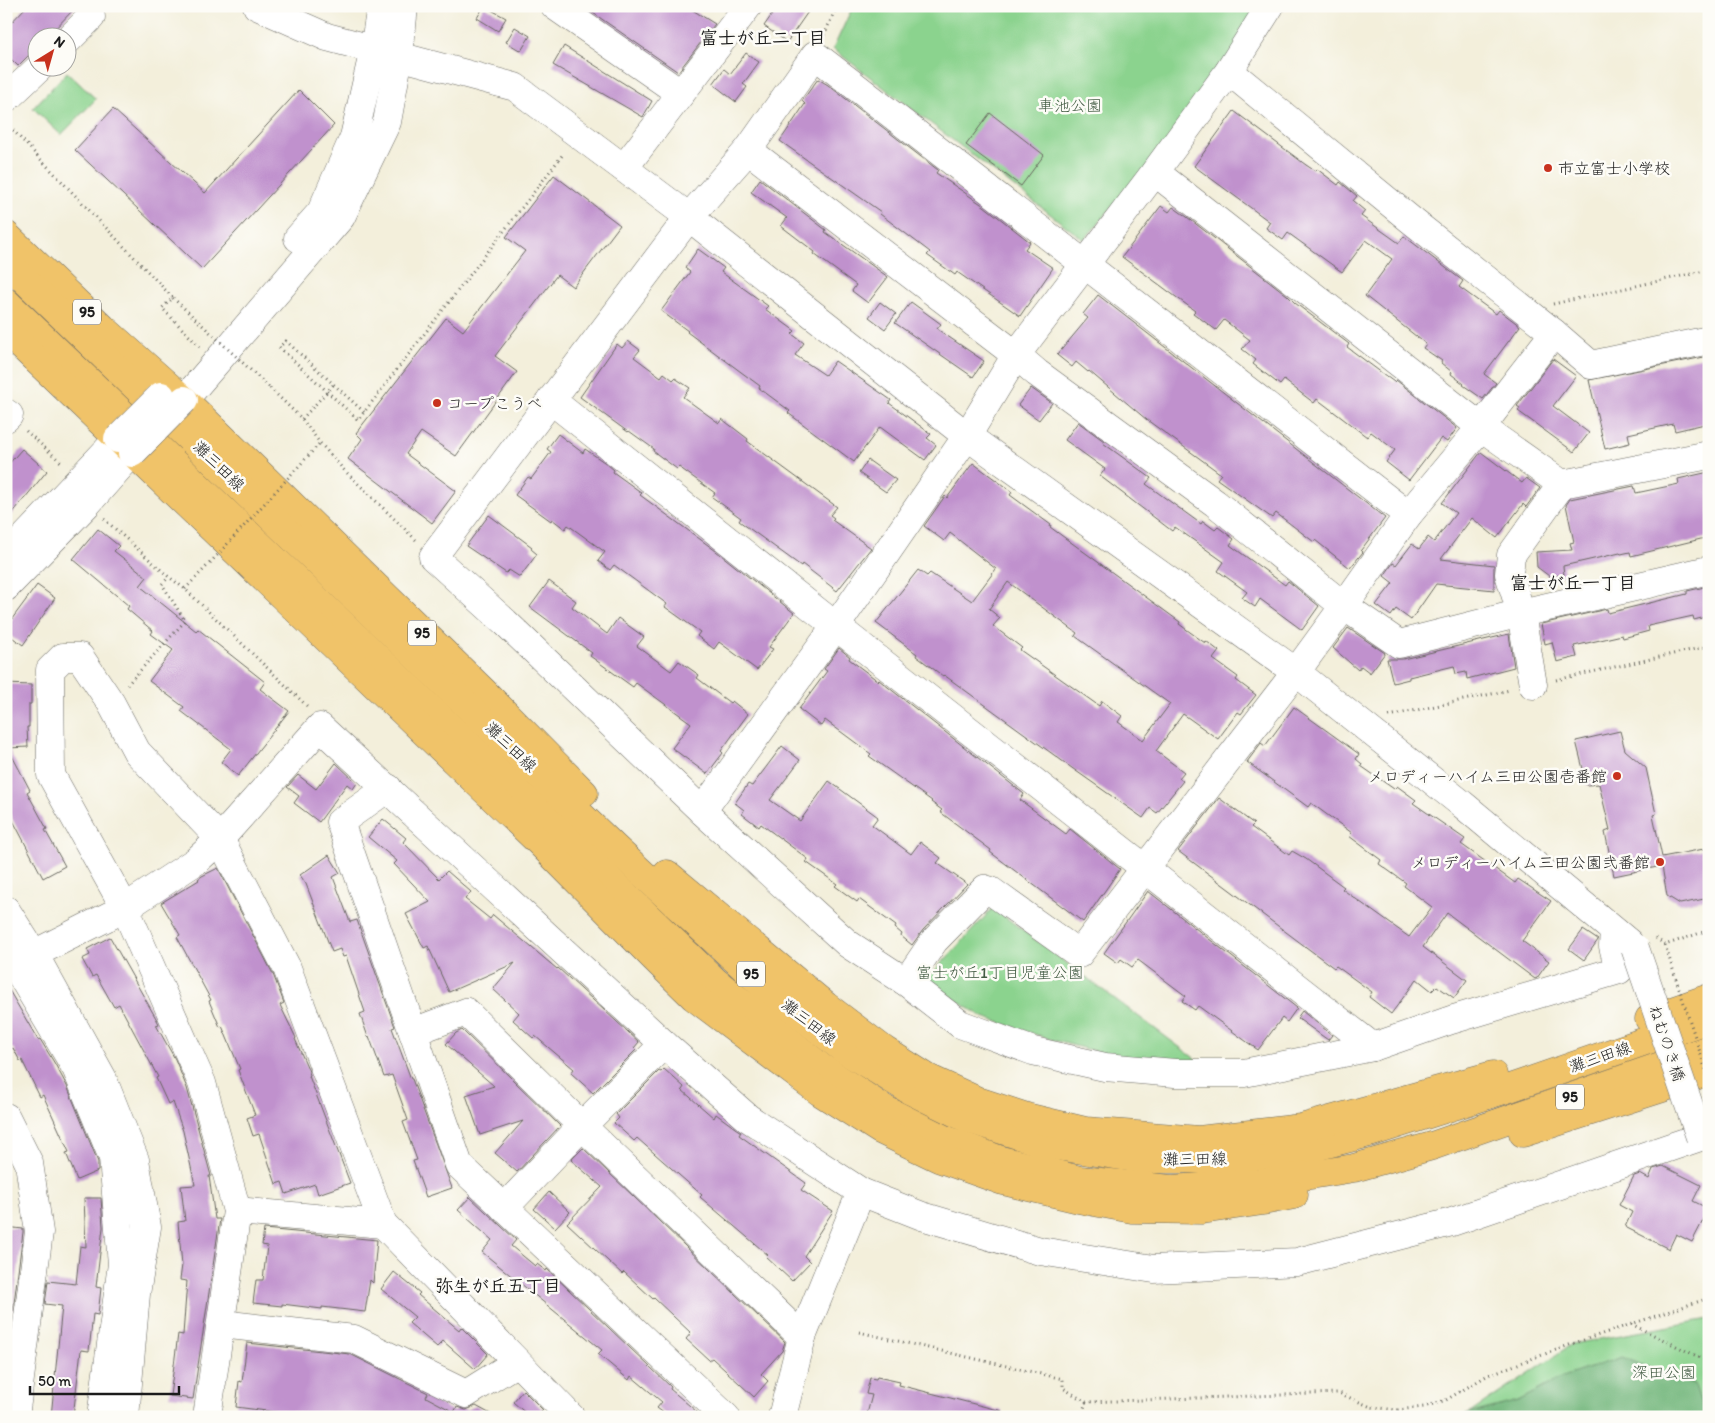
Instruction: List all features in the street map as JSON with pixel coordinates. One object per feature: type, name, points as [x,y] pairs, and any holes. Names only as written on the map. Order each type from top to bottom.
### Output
[{"type":"main road","name":"95","points":[[6,235],[103,328],[177,393],[491,699],[659,868],[766,988]]},
{"type":"main road","name":"灘三田線","points":[[6,262],[614,847],[766,988],[843,1049],[911,1091],[968,1120],[1049,1145],[1141,1160],[1226,1159],[1300,1151],[1373,1132],[1504,1090],[1709,1018]]},
{"type":"main road","name":"灘三田線","points":[[6,302],[715,981],[822,1068],[886,1110],[942,1138],[1001,1160],[1080,1180],[1171,1189],[1261,1183],[1354,1168],[1432,1146],[1709,1049]]},
{"type":"main road","name":"95","points":[[6,331],[540,843],[694,996],[820,1092],[880,1130],[938,1158],[1003,1181],[1132,1209],[1202,1210],[1264,1202],[1396,1175],[1709,1071]]},
{"type":"main road","name":"95","points":[[540,843],[634,922],[715,981]]},
{"type":"main road","name":"95","points":[[659,868],[826,1006],[884,1050],[928,1078],[978,1101],[1028,1117],[1086,1131],[1199,1140],[1301,1128],[1524,1067]]},
{"type":"main road","name":"95","points":[[1373,1132],[1524,1067],[1709,998]]},
{"type":"main road","name":"95","points":[[1432,1146],[1611,1104]]},
{"type":"street","points":[[257,6],[328,37],[515,87],[689,217],[967,436],[1296,672],[1462,804],[1614,932],[1613,946],[1619,970],[1451,1020],[1373,1047],[1244,1073],[1175,1073],[1105,1067],[1033,1051],[960,1024],[906,982],[848,944],[702,811],[505,622],[433,556],[689,217],[748,150],[815,55],[1408,515]]},
{"type":"street","points":[[6,587],[83,491],[341,217],[387,122],[386,52],[381,6]]},
{"type":"street","points":[[177,393],[203,349],[321,212],[354,137],[404,6]]},
{"type":"street","points":[[555,6],[680,93]]},
{"type":"street","points":[[702,811],[836,626],[967,436],[1016,355],[1156,172],[1229,71],[1270,6]]},
{"type":"street","points":[[624,168],[739,9]]},
{"type":"street","points":[[77,28],[91,10]]},
{"type":"street","points":[[1229,71],[1411,220],[1554,333],[1591,365],[1709,340]]},
{"type":"street","points":[[6,96],[8,97],[28,78]]},
{"type":"street","points":[[748,150],[1045,379],[1214,503],[1344,606],[1399,644],[1521,613],[1709,570]]},
{"type":"street","points":[[1156,172],[1482,427],[1562,484]]},
{"type":"street","points":[[906,982],[934,942],[985,890],[991,891],[1079,954],[1296,672],[1408,515],[1482,427],[1554,333]]},
{"type":"street","points":[[551,400],[1373,1047]]},
{"type":"street","points":[[1533,684],[1521,613],[1509,574],[1511,555],[1562,484],[1709,456]]},
{"type":"street","points":[[6,557],[83,491]]},
{"type":"street","points":[[207,1417],[237,1211],[202,1083],[125,908],[51,775],[50,670],[63,657],[80,657],[111,703],[137,752],[220,839],[287,968],[383,1224],[571,1417]]},
{"type":"street","points":[[15,959],[125,908],[196,862],[220,839],[320,726],[664,1044],[748,1118],[861,1192],[802,1337],[782,1417]]},
{"type":"street","points":[[388,788],[340,822],[459,1165],[726,1417]]},
{"type":"street","points":[[6,910],[15,959],[76,1068],[113,1158],[122,1264],[101,1417]]},
{"type":"street","name":"ねむのき橋","points":[[861,1192],[922,1216],[1040,1251],[1145,1268],[1297,1262],[1452,1222],[1700,1137],[1635,948],[1614,932]]},
{"type":"street","points":[[15,959],[102,1077],[135,1160],[147,1227],[136,1294],[126,1417]]},
{"type":"street","points":[[413,1032],[466,1012],[802,1337]]},
{"type":"street","points":[[504,1208],[664,1044]]},
{"type":"street","points":[[6,1117],[29,1163],[39,1232],[15,1417]]},
{"type":"street","points":[[237,1211],[383,1224]]},
{"type":"street","points":[[221,1324],[354,1339],[466,1394],[517,1362]]},
{"type":"path","points":[[815,55],[838,6]]},
{"type":"path","points":[[6,123],[173,298],[302,419],[343,469],[433,556]]},
{"type":"path","points":[[364,412],[286,341],[279,347],[358,420],[578,134]]},
{"type":"path","points":[[1525,310],[1709,270]]},
{"type":"path","points":[[173,298],[162,308],[203,349]]},
{"type":"path","points":[[302,419],[334,384]]},
{"type":"path","points":[[7,416],[169,577],[185,589],[308,707],[302,715]]},
{"type":"path","points":[[185,589],[320,443]]},
{"type":"path","points":[[111,703],[185,621],[162,584],[169,577]]},
{"type":"path","points":[[1709,930],[1665,944],[1709,1080]]},
{"type":"path","points":[[859,1332],[1063,1379],[1063,1388],[1086,1402],[1339,1393],[1371,1407],[1397,1410],[1424,1407],[1446,1400],[1488,1375],[1709,1298]]},
{"type":"path","points":[[1630,1324],[1709,1362]]},
{"type":"path","points":[[1081,1417],[1086,1402]]},
{"type":"green space","name":"車池公園","points":[[853,6],[1257,6],[1229,71],[1084,240],[833,49]]},
{"type":"green space","points":[[61,78],[73,78],[96,99],[61,135],[33,108]]},
{"type":"green space","name":"富士が丘1丁目児童公園","points":[[993,908],[1201,1063],[1117,1057],[1052,1040],[983,1017],[925,981]]},
{"type":"green space","name":"深田公園","points":[[1709,1319],[1709,1417],[1464,1417],[1572,1344]]},
{"type":"green space","points":[[1622,1357],[1695,1385],[1705,1417],[1457,1417],[1518,1401],[1563,1377]]},
{"type":"building","points":[[27,6],[77,6],[56,28],[28,28],[28,56],[18,66],[6,54],[6,28]]},
{"type":"building","points":[[484,6],[506,18],[498,31],[477,18]]},
{"type":"building","points":[[583,6],[686,6],[715,24],[678,72]]},
{"type":"building","points":[[778,6],[812,6],[787,42],[764,26]]},
{"type":"building","points":[[515,27],[530,36],[521,51],[506,42]]},
{"type":"building","points":[[564,46],[652,101],[643,117],[553,65]]},
{"type":"building","points":[[746,53],[759,62],[743,84],[747,87],[736,102],[713,84],[724,69],[730,74]]},
{"type":"building","points":[[818,79],[938,170],[936,173],[984,206],[1030,242],[1025,249],[1053,268],[1020,316],[957,272],[955,275],[927,255],[930,252],[880,214],[881,212],[780,141],[805,104],[802,101]]},
{"type":"building","points":[[299,90],[334,125],[202,269],[75,150],[113,109],[205,193]]},
{"type":"building","points":[[1234,111],[1306,165],[1315,171],[1317,169],[1338,185],[1340,182],[1357,196],[1353,201],[1365,211],[1361,216],[1399,243],[1404,236],[1463,281],[1459,287],[1496,314],[1499,310],[1520,326],[1484,374],[1496,383],[1483,399],[1451,374],[1452,372],[1441,363],[1442,361],[1423,348],[1426,344],[1365,296],[1392,259],[1366,240],[1342,272],[1288,233],[1283,240],[1266,228],[1270,222],[1194,166]]},
{"type":"building","points":[[990,113],[1044,155],[1021,186],[966,145]]},
{"type":"building","points":[[554,175],[620,225],[573,287],[557,275],[495,356],[517,372],[456,456],[421,432],[406,454],[456,491],[432,523],[348,459],[362,439],[356,433],[446,318],[463,331],[525,251],[506,237]]},
{"type":"building","points":[[760,179],[826,230],[825,232],[888,277],[868,303],[852,291],[856,285],[814,254],[815,252],[781,226],[787,218],[751,192]]},
{"type":"building","points":[[1161,206],[1169,212],[1173,207],[1187,217],[1349,344],[1347,347],[1394,382],[1396,380],[1457,428],[1447,442],[1441,438],[1409,480],[1386,462],[1395,450],[1371,432],[1367,437],[1317,399],[1314,403],[1284,380],[1280,385],[1253,364],[1256,360],[1242,349],[1250,340],[1224,320],[1216,330],[1193,313],[1195,311],[1122,257]]},
{"type":"building","points":[[698,249],[724,268],[721,272],[768,306],[765,309],[795,331],[792,334],[804,343],[795,355],[825,375],[835,361],[891,400],[889,403],[931,434],[927,438],[936,445],[925,460],[880,427],[854,462],[788,413],[790,411],[759,388],[760,386],[661,311],[690,272],[685,268]]},
{"type":"building","points":[[1098,295],[1385,518],[1350,568],[1315,540],[1314,542],[1276,513],[1272,518],[1217,479],[1221,474],[1147,420],[1089,371],[1076,362],[1072,367],[1057,355],[1088,318],[1083,314]]},
{"type":"building","points":[[880,302],[896,314],[885,329],[869,317]]},
{"type":"building","points":[[911,302],[941,324],[937,329],[984,361],[973,377],[895,323]]},
{"type":"building","points":[[628,341],[640,350],[634,357],[661,377],[664,373],[673,380],[675,378],[690,388],[683,397],[719,423],[722,419],[748,439],[747,441],[837,507],[830,515],[834,518],[832,520],[871,548],[837,591],[802,564],[801,566],[739,521],[741,518],[712,497],[715,493],[679,467],[677,469],[653,451],[654,449],[580,397],[617,344],[622,348]]},
{"type":"building","points":[[1709,356],[1709,423],[1675,431],[1673,424],[1628,434],[1630,443],[1605,449],[1589,380]]},
{"type":"building","points":[[1553,359],[1576,376],[1553,406],[1589,433],[1574,452],[1518,411],[1520,408],[1517,406]]},
{"type":"building","points":[[1031,388],[1052,403],[1039,420],[1018,405]]},
{"type":"building","points":[[1078,422],[1151,478],[1146,484],[1201,524],[1203,521],[1215,530],[1218,527],[1234,539],[1230,545],[1285,585],[1288,581],[1319,606],[1302,630],[1260,599],[1255,607],[1242,598],[1247,592],[1218,571],[1224,562],[1175,527],[1172,531],[1100,476],[1105,469],[1065,440]]},
{"type":"building","points":[[558,434],[583,453],[585,449],[607,464],[614,470],[613,472],[642,493],[640,495],[716,551],[794,613],[769,647],[773,649],[757,670],[719,642],[714,649],[697,636],[700,632],[665,607],[667,604],[614,565],[610,570],[598,561],[605,552],[568,525],[565,529],[515,495],[528,477],[531,479],[551,452],[547,449]]},
{"type":"building","points":[[22,449],[47,471],[6,521],[6,467]]},
{"type":"building","points":[[1481,452],[1522,483],[1526,478],[1540,488],[1526,507],[1523,504],[1497,538],[1472,518],[1441,559],[1494,565],[1494,590],[1436,584],[1411,620],[1396,609],[1391,616],[1376,605],[1393,583],[1384,576],[1393,563],[1396,565],[1412,544],[1419,549],[1428,537],[1434,542],[1456,513],[1442,503]]},
{"type":"building","points":[[868,460],[896,480],[886,492],[859,473]]},
{"type":"building","points":[[973,463],[1012,492],[1010,495],[1051,525],[1050,527],[1180,622],[1179,624],[1219,651],[1213,659],[1238,677],[1236,680],[1256,695],[1241,714],[1238,712],[1218,739],[1183,714],[1156,751],[1184,772],[1179,778],[1183,781],[1157,813],[1150,808],[1143,818],[943,676],[876,623],[918,570],[927,576],[930,573],[972,601],[996,569],[950,533],[944,541],[924,526],[945,496],[947,498]],"holes":[[[1008,582],[1077,633],[1075,636],[1170,704],[1143,740],[1118,722],[1122,716],[1102,701],[1099,706],[1020,650],[1022,648],[993,626],[1000,618],[989,609]]]},
{"type":"building","points":[[1709,472],[1709,537],[1631,556],[1630,552],[1620,553],[1563,566],[1564,575],[1549,576],[1537,567],[1536,552],[1572,550],[1570,543],[1574,542],[1566,505],[1570,499],[1634,486],[1636,493],[1679,484],[1678,479]]},
{"type":"building","points":[[489,515],[532,547],[531,549],[537,554],[520,577],[509,570],[506,573],[466,546]]},
{"type":"building","points":[[98,529],[119,546],[114,551],[147,577],[140,586],[196,631],[198,629],[265,682],[260,689],[289,711],[238,776],[221,762],[231,749],[181,711],[184,707],[149,681],[173,650],[151,634],[153,631],[127,609],[129,606],[73,559]]},
{"type":"building","points":[[549,581],[576,601],[572,607],[607,634],[618,618],[644,637],[637,646],[671,671],[679,661],[699,675],[697,678],[748,714],[707,774],[672,748],[691,723],[636,683],[633,687],[590,656],[592,653],[530,607]]},
{"type":"building","points":[[37,585],[55,598],[23,645],[6,633],[6,627]]},
{"type":"building","points":[[1709,586],[1709,616],[1694,620],[1693,616],[1648,626],[1649,631],[1623,638],[1622,635],[1574,646],[1577,657],[1557,662],[1552,642],[1545,644],[1541,624],[1607,609],[1608,613],[1687,594],[1687,591]]},
{"type":"building","points":[[1348,628],[1385,653],[1370,673],[1361,666],[1358,670],[1333,648]]},
{"type":"building","points":[[1509,634],[1514,667],[1467,679],[1466,672],[1456,674],[1454,666],[1393,683],[1387,659],[1403,659]]},
{"type":"building","points":[[839,648],[850,657],[849,659],[879,680],[1024,794],[1020,800],[1066,834],[1070,829],[1120,869],[1083,922],[990,852],[991,850],[940,812],[942,810],[932,801],[869,756],[871,754],[825,720],[821,726],[799,709],[827,671],[824,669]]},
{"type":"building","points":[[6,684],[31,685],[29,727],[27,727],[28,747],[8,748],[30,790],[27,792],[47,829],[45,830],[65,866],[43,878],[6,807]]},
{"type":"building","points":[[1294,707],[1359,754],[1356,759],[1362,764],[1361,766],[1394,789],[1397,786],[1416,800],[1413,803],[1465,839],[1461,844],[1515,883],[1518,879],[1551,901],[1522,941],[1549,961],[1537,978],[1535,979],[1447,913],[1423,947],[1467,980],[1454,998],[1437,986],[1432,991],[1417,979],[1391,1014],[1369,997],[1372,992],[1336,966],[1334,968],[1178,851],[1219,798],[1254,824],[1251,827],[1289,855],[1292,851],[1306,859],[1344,887],[1342,889],[1409,937],[1432,907],[1404,886],[1406,883],[1379,864],[1381,860],[1349,836],[1352,833],[1311,803],[1308,807],[1247,762],[1261,743],[1265,746]]},
{"type":"building","points":[[1620,731],[1625,750],[1646,768],[1656,814],[1653,815],[1662,857],[1709,848],[1709,898],[1680,904],[1667,896],[1662,866],[1614,876],[1605,832],[1610,830],[1599,784],[1587,785],[1576,741]]},
{"type":"building","points":[[782,746],[800,760],[770,800],[800,821],[829,781],[878,817],[872,825],[911,854],[920,842],[941,858],[937,863],[967,884],[923,930],[912,945],[901,936],[902,934],[895,928],[896,926],[859,899],[857,902],[835,886],[837,884],[806,862],[808,859],[761,824],[759,827],[742,814],[744,810],[735,803],[748,784],[752,786]]},
{"type":"building","points":[[336,763],[357,783],[353,789],[347,784],[319,822],[294,803],[299,796],[287,787],[298,775],[316,789]]},
{"type":"building","points":[[383,819],[406,838],[403,842],[439,879],[447,871],[471,892],[465,899],[490,919],[493,915],[558,968],[639,1042],[634,1048],[636,1050],[593,1093],[571,1073],[574,1069],[535,1036],[533,1038],[513,1020],[519,1013],[493,989],[515,963],[449,992],[428,946],[424,948],[406,914],[430,902],[394,864],[397,861],[368,837]]},
{"type":"building","points":[[329,855],[340,873],[333,877],[350,922],[357,920],[395,1027],[392,1028],[452,1188],[426,1197],[413,1161],[417,1160],[403,1122],[408,1120],[392,1075],[384,1077],[368,1037],[360,1014],[365,1012],[346,956],[343,957],[340,949],[332,952],[306,884],[300,875]]},
{"type":"building","points":[[218,868],[273,974],[284,1003],[280,1005],[296,1038],[350,1183],[318,1194],[315,1184],[286,1194],[282,1182],[276,1184],[259,1134],[253,1136],[247,1118],[255,1115],[238,1070],[240,1069],[209,1001],[211,1000],[177,937],[180,935],[161,903],[199,880],[202,876]]},
{"type":"building","points":[[1148,891],[1297,1008],[1287,1022],[1282,1018],[1258,1050],[1198,1006],[1195,1010],[1182,1001],[1186,996],[1138,960],[1132,967],[1121,959],[1118,963],[1104,953]]},
{"type":"building","points":[[1583,930],[1598,940],[1584,960],[1569,949]]},
{"type":"building","points":[[110,937],[157,1020],[159,1024],[156,1025],[175,1059],[187,1088],[211,1176],[209,1176],[215,1219],[220,1219],[193,1399],[170,1396],[178,1334],[183,1335],[187,1281],[180,1280],[182,1265],[178,1222],[185,1221],[181,1186],[195,1185],[183,1131],[173,1102],[168,1104],[156,1078],[158,1077],[119,1004],[114,1007],[96,975],[92,977],[82,959],[90,955],[87,949]]},
{"type":"building","points":[[6,985],[67,1086],[98,1162],[98,1171],[77,1180],[66,1153],[69,1152],[43,1095],[40,1097],[22,1060],[20,1061],[13,1048],[6,1052]]},
{"type":"building","points":[[1302,1011],[1332,1035],[1328,1040],[1297,1018]]},
{"type":"building","points":[[462,1030],[560,1126],[517,1172],[495,1153],[523,1121],[480,1135],[466,1095],[494,1086],[446,1044],[456,1033]]},
{"type":"building","points":[[664,1069],[684,1087],[682,1090],[714,1118],[716,1114],[741,1132],[739,1135],[806,1183],[801,1190],[833,1211],[804,1256],[810,1262],[792,1281],[766,1257],[768,1255],[700,1197],[702,1195],[637,1138],[634,1141],[614,1123],[619,1118],[616,1114],[659,1071],[661,1072]]},
{"type":"building","points":[[583,1148],[785,1342],[782,1351],[761,1374],[768,1381],[754,1397],[712,1358],[709,1360],[686,1339],[691,1333],[654,1298],[624,1272],[622,1274],[567,1223],[602,1187],[571,1160]]},
{"type":"building","points":[[1663,1166],[1701,1185],[1693,1201],[1709,1209],[1692,1242],[1676,1234],[1669,1249],[1625,1227],[1632,1212],[1619,1205],[1634,1176],[1640,1174],[1649,1179],[1653,1169]]},
{"type":"building","points":[[549,1192],[570,1212],[555,1228],[534,1209]]},
{"type":"building","points":[[470,1197],[516,1240],[511,1246],[535,1266],[537,1264],[546,1271],[547,1269],[671,1387],[670,1389],[703,1417],[669,1417],[657,1408],[662,1402],[631,1376],[629,1380],[598,1354],[602,1350],[482,1252],[492,1240],[458,1210]]},
{"type":"building","points":[[84,1198],[101,1198],[103,1227],[96,1287],[101,1288],[98,1315],[93,1314],[89,1351],[81,1350],[73,1417],[51,1417],[62,1306],[45,1304],[48,1281],[76,1284],[80,1246],[86,1247]]},
{"type":"building","points":[[6,1227],[23,1229],[13,1311],[6,1310]]},
{"type":"building","points":[[264,1229],[377,1240],[373,1283],[370,1280],[365,1312],[322,1307],[322,1309],[282,1304],[282,1306],[253,1303],[256,1280],[263,1280],[267,1246],[262,1245]]},
{"type":"building","points":[[394,1272],[420,1293],[418,1295],[459,1330],[461,1327],[488,1354],[475,1369],[443,1341],[437,1347],[409,1323],[415,1317],[381,1289]]},
{"type":"building","points":[[247,1343],[350,1354],[428,1393],[426,1397],[454,1412],[457,1407],[466,1410],[476,1406],[496,1417],[323,1417],[236,1407],[239,1381],[242,1382]]},
{"type":"building","points":[[877,1377],[900,1382],[899,1385],[1002,1411],[1001,1417],[880,1417],[867,1414],[872,1395],[866,1394],[870,1378],[876,1379]]},
{"type":"building","points":[[523,1390],[543,1410],[537,1417],[530,1417],[513,1402]]},
{"type":"place","name":"市立富士小学校","points":[[1548,168]]},
{"type":"place","name":"コープこうべ","points":[[437,403]]},
{"type":"place","name":"メロディーハイム三田公園壱番館","points":[[1617,776]]},
{"type":"place","name":"メロディーハイム三田公園弐番館","points":[[1660,862]]},
{"type":"district","name":"富士が丘二丁目","points":[[763,38]]},
{"type":"district","name":"富士が丘一丁目","points":[[1573,583]]},
{"type":"district","name":"弥生が丘五丁目","points":[[498,1286]]}]
